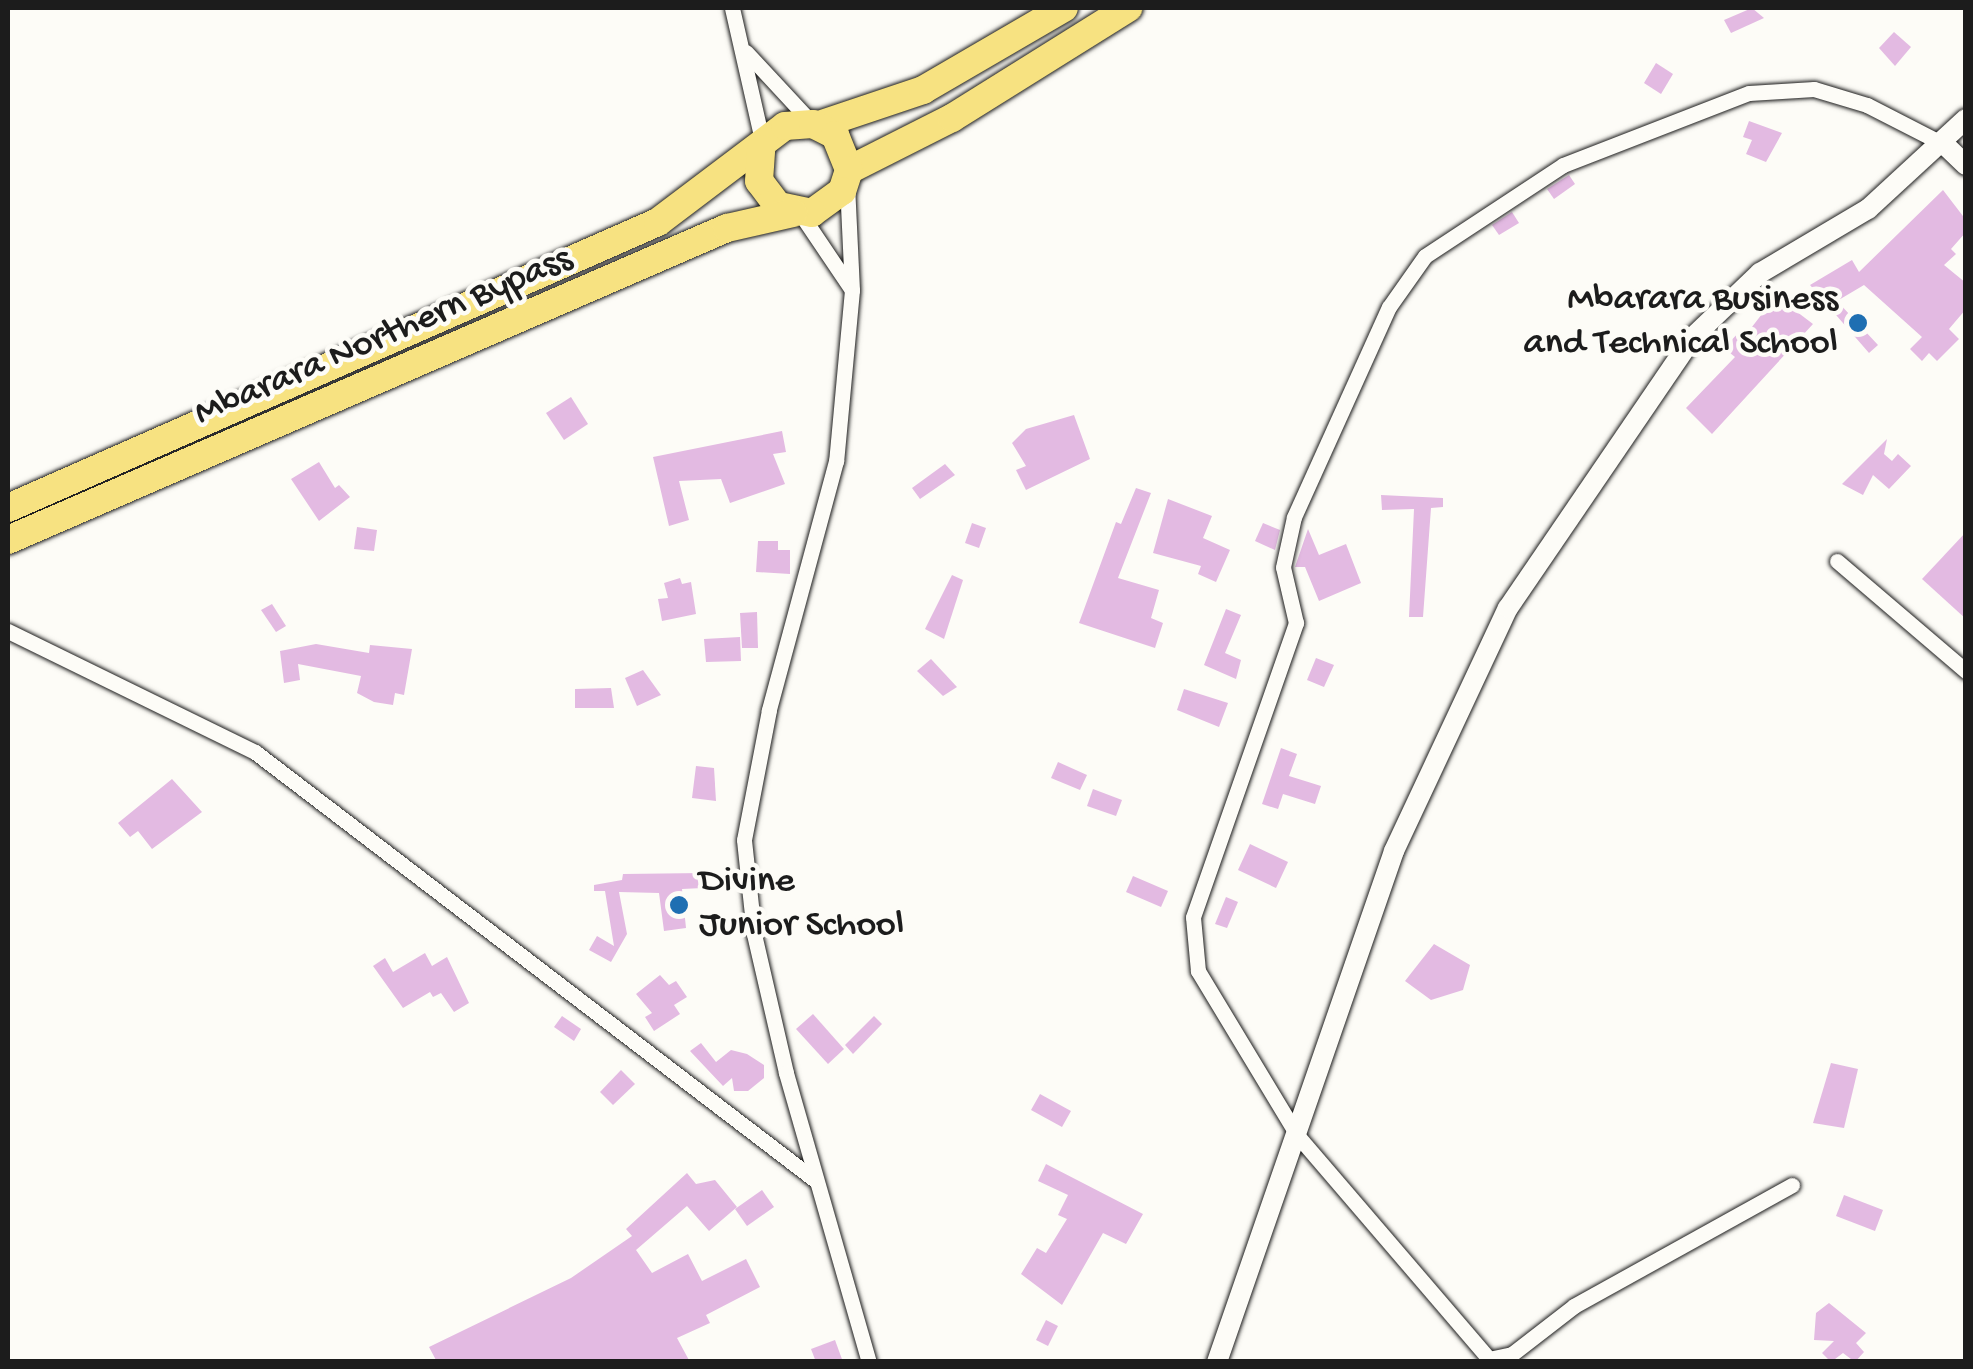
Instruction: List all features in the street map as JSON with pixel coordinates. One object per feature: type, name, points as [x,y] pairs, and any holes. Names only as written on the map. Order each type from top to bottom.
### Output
[{"type":"highway","points":[[8,508],[658,222],[785,126],[816,124],[923,90],[1064,8]]},
{"type":"highway","points":[[762,147],[759,181],[778,206],[796,213],[834,201],[848,175],[952,118],[1128,8]]},
{"type":"highway","points":[[816,124],[835,136],[848,175]]},
{"type":"highway","name":"Mbarara Northern Bypass","points":[[8,540],[727,228],[796,213]]},
{"type":"main road","points":[[1217,1362],[1394,851],[1500,624],[1540,559],[1706,324],[1760,273],[1868,208],[1944,145],[1966,119]]},
{"type":"main road","points":[[1944,145],[1966,164]]},
{"type":"street","points":[[732,8],[746,52],[762,147]]},
{"type":"street","points":[[746,52],[816,124]]},
{"type":"street","points":[[1792,1185],[1574,1306],[1520,1349],[1494,1360],[1474,1348],[1298,1136],[1198,971],[1193,917],[1296,624],[1283,567],[1294,517],[1407,278],[1456,233],[1564,165],[1749,93],[1814,88],[1897,118],[1944,145]]},
{"type":"street","points":[[848,175],[852,290],[836,461],[764,729],[744,840],[768,1001],[869,1362]]},
{"type":"street","points":[[796,213],[852,290]]},
{"type":"street","points":[[1837,561],[1966,671]]},
{"type":"street","points":[[8,631],[255,752],[817,1182]]},
{"type":"building","points":[[1752,8],[1764,18],[1731,33],[1724,20]]},
{"type":"building","points":[[1894,32],[1911,47],[1895,66],[1879,48]]},
{"type":"building","points":[[1656,63],[1673,74],[1661,94],[1644,83]]},
{"type":"building","points":[[1749,121],[1782,133],[1766,162],[1746,154],[1752,140],[1743,137]]},
{"type":"building","points":[[1569,175],[1575,184],[1554,199],[1547,189]]},
{"type":"building","points":[[1943,190],[1966,220],[1966,232],[1951,249],[1956,254],[1944,265],[1966,283],[1966,309],[1949,329],[1959,339],[1937,361],[1929,353],[1922,361],[1910,349],[1922,337],[1864,285],[1837,301],[1878,345],[1869,353],[1810,285],[1852,260],[1859,272]]},
{"type":"building","points":[[1512,212],[1519,223],[1499,235],[1492,225]]},
{"type":"building","points":[[1776,296],[1813,324],[1712,434],[1686,408],[1735,357],[1724,348],[1743,328],[1748,332]]},
{"type":"building","points":[[571,397],[588,424],[564,440],[546,413]]},
{"type":"building","points":[[1074,415],[1090,459],[1026,490],[1016,470],[1026,466],[1012,443],[1026,429]]},
{"type":"building","points":[[782,431],[786,452],[773,454],[785,484],[730,503],[721,479],[679,481],[689,520],[669,526],[653,457]]},
{"type":"building","points":[[1887,439],[1884,454],[1892,461],[1898,454],[1911,466],[1889,489],[1873,475],[1863,495],[1842,484]]},
{"type":"building","points":[[319,462],[335,488],[339,485],[350,497],[319,521],[291,479]]},
{"type":"building","points":[[945,464],[955,475],[920,499],[912,488]]},
{"type":"building","points":[[1136,488],[1151,493],[1118,578],[1159,590],[1151,618],[1163,623],[1155,648],[1079,623],[1116,522],[1121,524]]},
{"type":"building","points":[[1381,495],[1443,498],[1443,507],[1431,508],[1423,617],[1409,617],[1414,509],[1382,510]]},
{"type":"building","points":[[1168,499],[1212,516],[1203,538],[1230,550],[1216,582],[1198,574],[1201,566],[1153,553]]},
{"type":"building","points":[[972,523],[986,528],[979,548],[965,543]]},
{"type":"building","points":[[1263,523],[1280,530],[1275,550],[1255,541]]},
{"type":"building","points":[[357,527],[377,530],[374,551],[354,549]]},
{"type":"building","points":[[1308,529],[1319,555],[1346,544],[1361,583],[1319,601],[1305,567],[1295,567]]},
{"type":"building","points":[[1966,532],[1966,619],[1922,579]]},
{"type":"building","points":[[758,541],[778,541],[778,550],[790,550],[790,574],[756,572]]},
{"type":"building","points":[[952,575],[963,580],[944,639],[925,629]]},
{"type":"building","points":[[680,578],[682,584],[691,582],[696,614],[662,621],[658,599],[668,598],[664,583]]},
{"type":"building","points":[[272,604],[286,626],[276,632],[261,610]]},
{"type":"building","points":[[1226,609],[1241,615],[1225,653],[1241,660],[1236,679],[1204,665]]},
{"type":"building","points":[[757,612],[758,648],[742,648],[740,613]]},
{"type":"building","points":[[740,637],[741,661],[706,662],[704,639]]},
{"type":"building","points":[[316,644],[369,653],[370,645],[412,649],[404,695],[395,693],[393,705],[374,702],[357,693],[361,676],[298,664],[300,680],[284,683],[280,651]]},
{"type":"building","points":[[1316,658],[1334,665],[1324,687],[1307,680]]},
{"type":"building","points":[[931,659],[957,687],[943,696],[917,671]]},
{"type":"building","points":[[643,670],[661,695],[637,706],[625,678]]},
{"type":"building","points":[[611,688],[614,708],[575,708],[575,689]]},
{"type":"building","points":[[1184,689],[1228,703],[1219,727],[1177,710]]},
{"type":"building","points":[[1281,748],[1297,754],[1289,776],[1321,786],[1315,804],[1283,794],[1278,809],[1262,804]]},
{"type":"building","points":[[1058,762],[1087,775],[1080,790],[1051,778]]},
{"type":"building","points":[[696,766],[714,768],[716,801],[692,798]]},
{"type":"building","points":[[172,779],[202,812],[152,849],[138,831],[130,837],[118,823]]},
{"type":"building","points":[[1093,789],[1122,800],[1116,816],[1087,806]]},
{"type":"building","points":[[1250,844],[1288,862],[1276,888],[1238,870]]},
{"type":"building","points":[[703,873],[703,888],[682,889],[686,928],[664,931],[659,893],[619,892],[627,934],[611,962],[589,950],[597,936],[614,946],[605,891],[594,891],[594,885],[622,880],[623,874]]},
{"type":"building","points":[[1133,876],[1168,891],[1161,907],[1126,892]]},
{"type":"building","points":[[1226,897],[1238,902],[1227,928],[1215,924]]},
{"type":"building","points":[[1434,944],[1470,965],[1463,990],[1431,1000],[1405,981]]},
{"type":"building","points":[[425,953],[432,966],[447,957],[469,1003],[454,1012],[441,993],[433,997],[430,992],[403,1008],[373,966],[385,958],[393,972]]},
{"type":"building","points":[[660,975],[669,985],[676,981],[687,997],[674,1005],[680,1014],[654,1031],[645,1017],[652,1013],[636,994]]},
{"type":"building","points":[[813,1014],[844,1049],[828,1064],[796,1029]]},
{"type":"building","points":[[562,1016],[581,1029],[574,1041],[554,1027]]},
{"type":"building","points":[[874,1016],[882,1024],[853,1054],[845,1045]]},
{"type":"building","points":[[701,1043],[716,1062],[731,1050],[747,1054],[764,1065],[764,1078],[748,1091],[734,1091],[732,1078],[723,1086],[690,1051]]},
{"type":"building","points":[[1831,1063],[1858,1069],[1844,1128],[1813,1123]]},
{"type":"building","points":[[621,1070],[635,1084],[613,1105],[600,1092]]},
{"type":"building","points":[[1040,1094],[1071,1111],[1062,1127],[1031,1110]]},
{"type":"building","points":[[1046,1164],[1143,1214],[1126,1244],[1103,1233],[1062,1305],[1021,1274],[1037,1248],[1046,1253],[1067,1219],[1058,1215],[1068,1195],[1038,1181]]},
{"type":"building","points":[[687,1173],[696,1184],[715,1180],[737,1207],[709,1231],[687,1206],[636,1250],[652,1273],[688,1254],[702,1281],[746,1259],[760,1287],[706,1315],[710,1323],[677,1338],[690,1362],[437,1362],[429,1347],[571,1278],[632,1236],[626,1229]]},
{"type":"building","points":[[762,1190],[774,1207],[747,1226],[735,1209]]},
{"type":"building","points":[[1844,1195],[1883,1210],[1875,1231],[1836,1216]]},
{"type":"building","points":[[1829,1303],[1866,1333],[1856,1343],[1864,1352],[1855,1362],[1843,1353],[1831,1362],[1822,1353],[1834,1341],[1814,1340],[1816,1313]]},
{"type":"building","points":[[1046,1320],[1058,1326],[1048,1346],[1036,1340]]},
{"type":"building","points":[[835,1340],[843,1362],[816,1362],[811,1349]]},
{"type":"place","name":"Mbarara Business and Technical School","points":[[1858,323]]},
{"type":"place","name":"Divine Junior School","points":[[679,905]]}]
